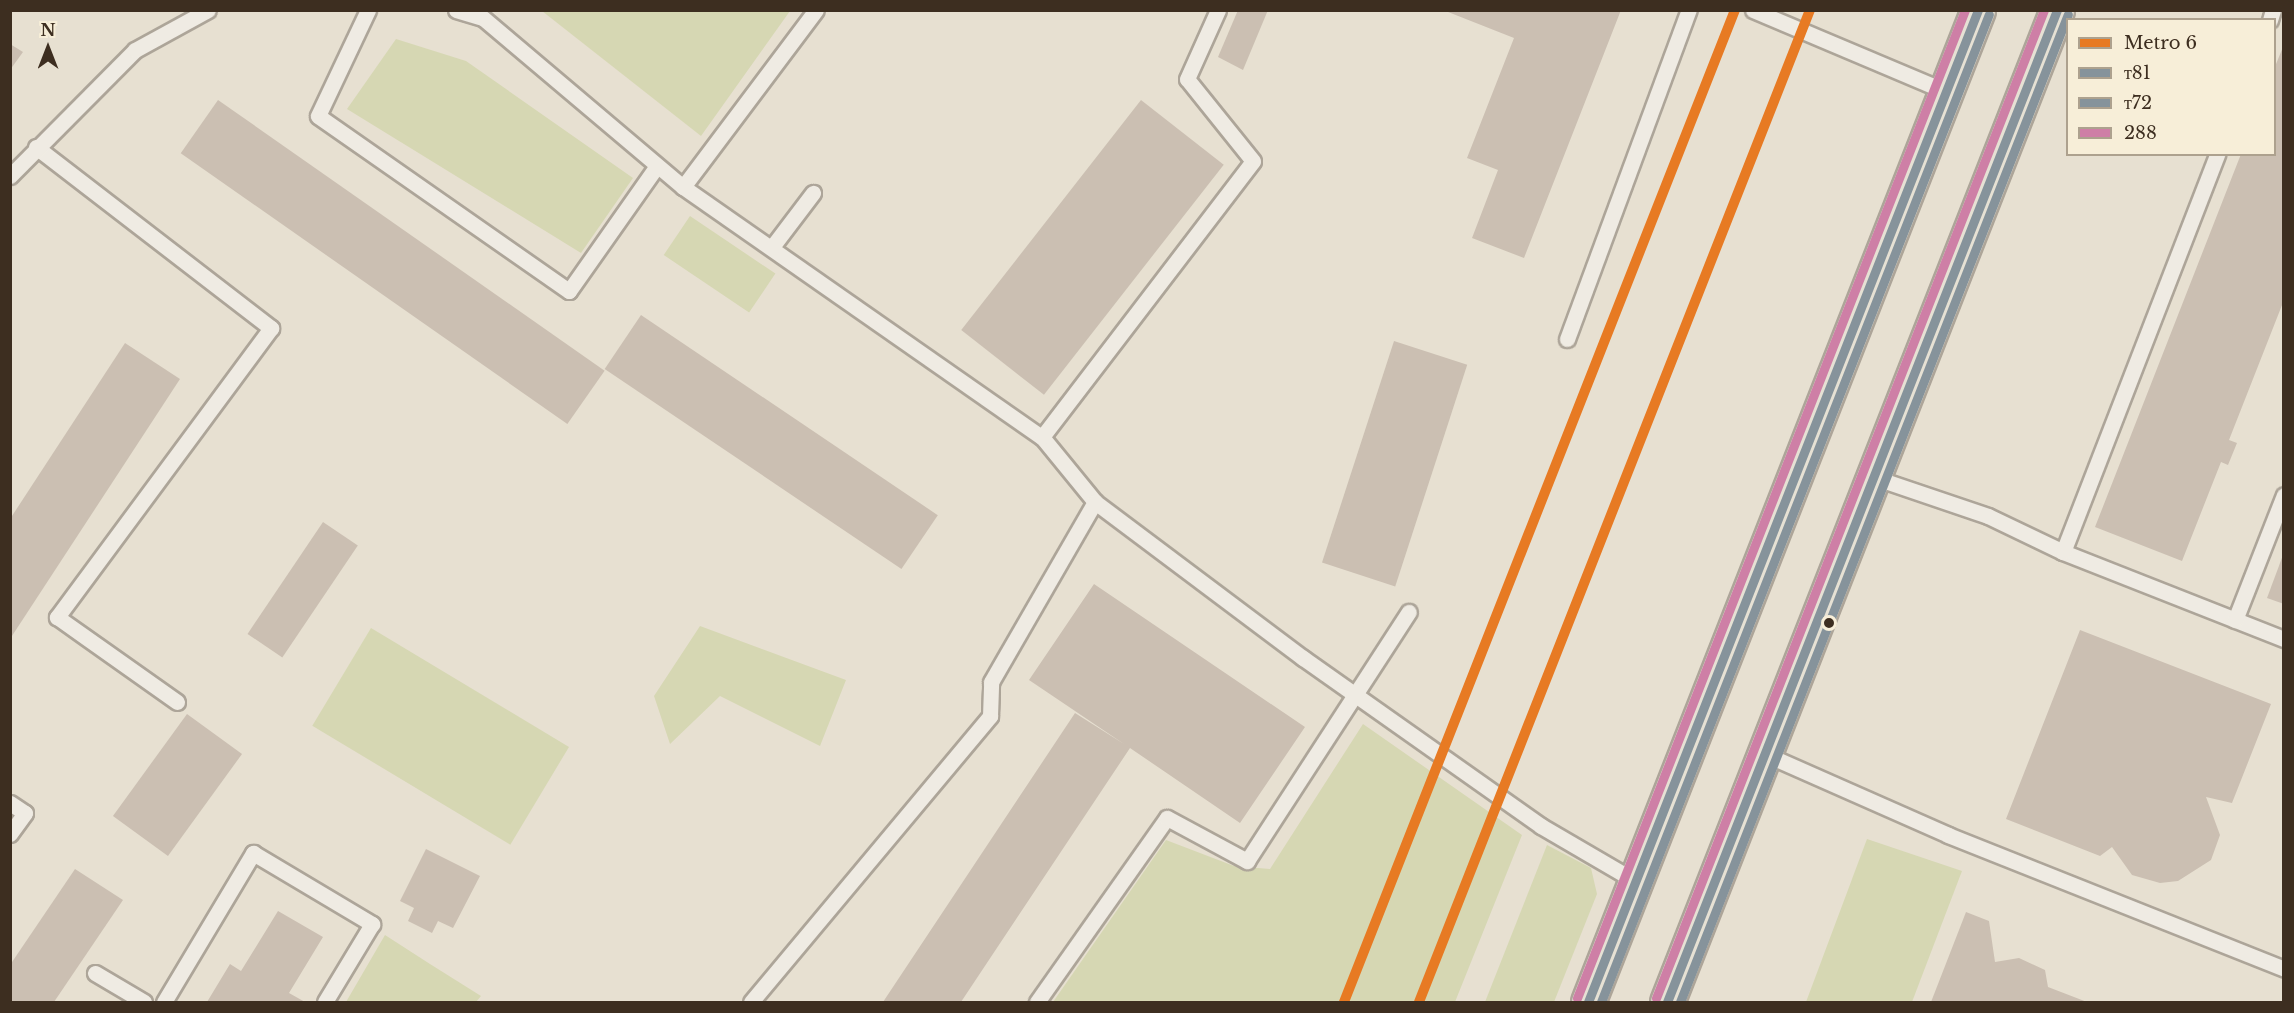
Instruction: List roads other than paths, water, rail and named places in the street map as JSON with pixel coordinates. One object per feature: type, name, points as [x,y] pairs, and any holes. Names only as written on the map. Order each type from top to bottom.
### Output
[{"type":"main road","points":[[1588,1002],[1947,92],[1977,10]]},
{"type":"main road","points":[[1667,1002],[1767,755],[2057,10]]},
{"type":"lane","points":[[10,176],[36,147],[135,50],[208,10]]},
{"type":"lane","points":[[368,10],[318,116],[569,291],[657,165]]},
{"type":"lane","points":[[456,10],[486,14],[683,187],[1042,436],[1095,502],[1353,693],[1541,826],[1635,881]]},
{"type":"lane","points":[[683,187],[816,10]]},
{"type":"lane","points":[[1042,436],[1252,161],[1188,79],[1218,10]]},
{"type":"lane","points":[[1567,339],[1689,10]]},
{"type":"lane","points":[[1753,10],[1947,92]]},
{"type":"lane","points":[[36,147],[271,328],[57,617],[177,702]]},
{"type":"lane","points":[[2063,552],[2216,156]]},
{"type":"lane","points":[[772,248],[813,193]]},
{"type":"lane","points":[[1876,477],[1988,516],[2063,552],[2283,639]]},
{"type":"lane","points":[[2235,620],[2283,495]]},
{"type":"lane","points":[[752,1002],[990,716],[991,682],[1095,502]]},
{"type":"lane","points":[[1037,1002],[1167,818],[1247,861],[1353,693],[1409,612]]},
{"type":"lane","points":[[1767,755],[1948,835],[2283,969]]},
{"type":"lane","points":[[10,803],[25,813],[10,834]]},
{"type":"lane","points":[[164,1002],[253,853],[372,924],[325,1002]]},
{"type":"lane","points":[[95,973],[144,1002]]},
{"type":"metro line","name":"6","points":[[1344,1002],[1735,10]]},
{"type":"metro line","name":"6","points":[[1419,1002],[1810,10]]}]
